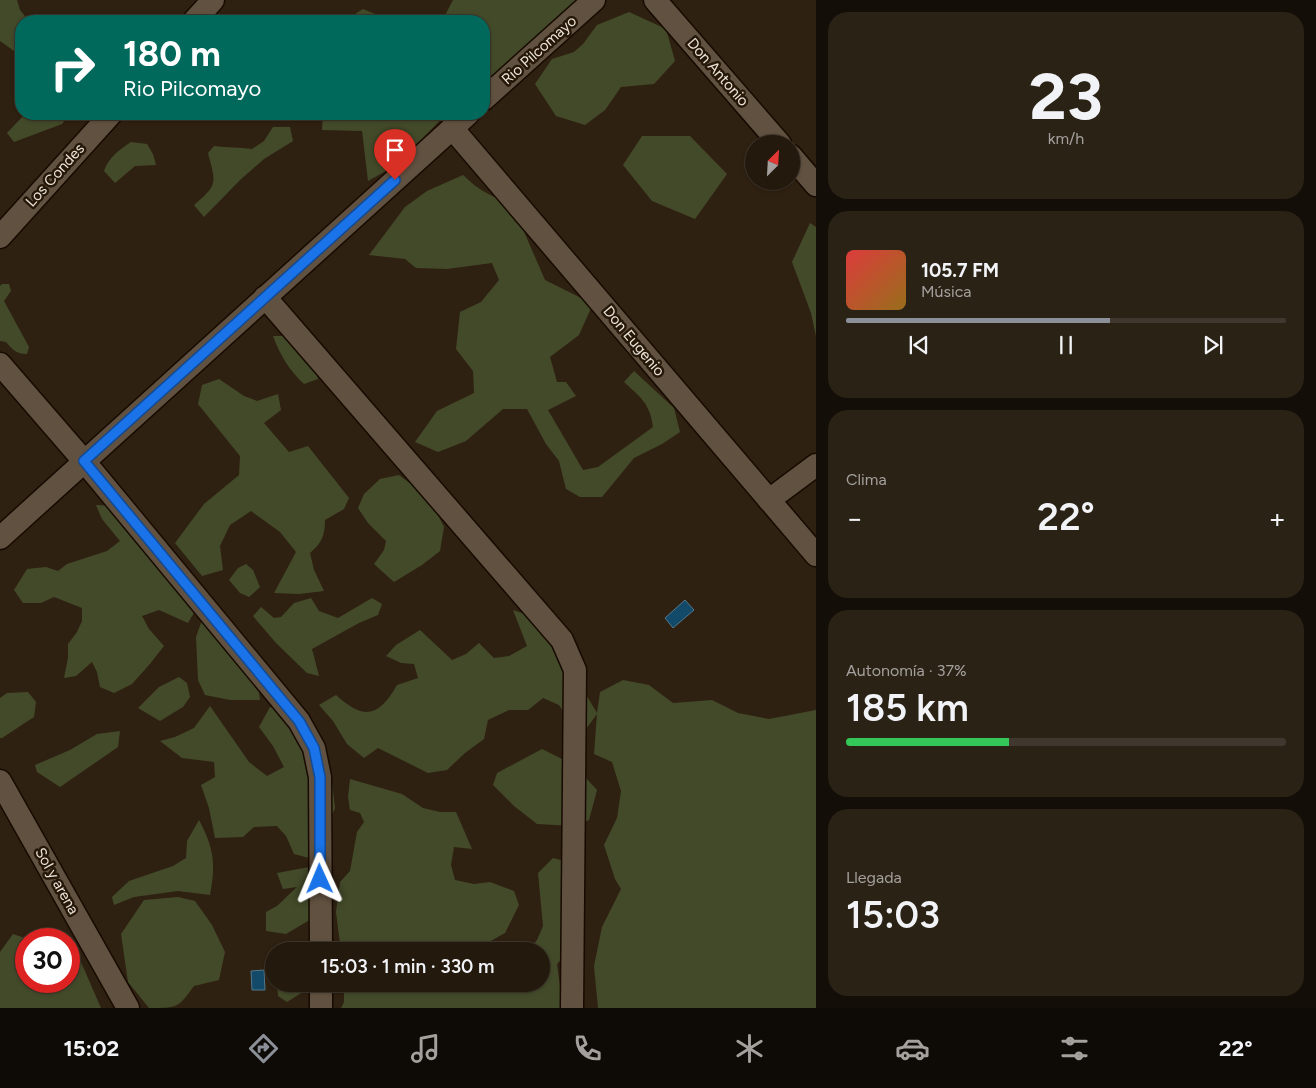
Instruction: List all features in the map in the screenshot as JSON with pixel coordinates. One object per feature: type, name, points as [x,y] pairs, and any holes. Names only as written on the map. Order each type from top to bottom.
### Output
[{"type":"street","points":[[199,15],[213,0]]},
{"type":"street","name":"Rio Pilcomayo","points":[[490,94],[594,0]]},
{"type":"street","name":"Don Antonio","points":[[655,0],[772,135]]},
{"type":"street","name":"Los Condes","points":[[0,237],[106,120]]},
{"type":"street","points":[[0,538],[460,121]]},
{"type":"street","name":"Don Eugenio","points":[[460,121],[816,555]]},
{"type":"street","points":[[800,166],[816,185]]},
{"type":"street","points":[[265,297],[562,640],[575,670],[572,1008]]},
{"type":"street","points":[[0,364],[84,461],[299,721],[314,748],[320,777],[321,942]]},
{"type":"street","points":[[769,500],[816,465]]},
{"type":"street","name":"Sol y arena","points":[[0,781],[128,1008]]},
{"type":"street","points":[[321,992],[321,1008]]},
{"type":"green space","points":[[0,0],[17,0],[20,10],[24,15],[15,15],[15,52],[0,41]]},
{"type":"green space","points":[[453,0],[579,0],[490,78],[490,15],[445,15]]},
{"type":"green space","points":[[363,9],[378,15],[354,15]]},
{"type":"green space","points":[[629,12],[666,29],[675,61],[654,84],[621,87],[605,110],[585,125],[556,116],[535,84],[552,59],[574,52],[583,44],[597,25]]},
{"type":"green space","points":[[19,120],[65,120],[62,124],[14,142],[7,133]]},
{"type":"green space","points":[[323,120],[440,120],[398,164],[368,181],[362,131],[322,130]]},
{"type":"green space","points":[[273,127],[290,127],[293,141],[264,159],[240,180],[204,217],[194,205],[213,183],[213,171],[208,153],[214,146],[252,149],[264,141]]},
{"type":"green space","points":[[642,136],[690,136],[727,174],[695,219],[652,201],[623,165]]},
{"type":"green space","points":[[131,142],[147,144],[153,154],[156,165],[135,166],[115,183],[104,171],[112,158]]},
{"type":"green space","points":[[463,175],[488,194],[518,204],[522,227],[545,280],[581,298],[592,306],[579,335],[550,357],[557,382],[566,382],[576,396],[548,410],[583,470],[598,467],[653,427],[647,406],[624,382],[634,371],[674,408],[680,432],[662,444],[634,458],[602,497],[580,497],[566,489],[559,461],[546,444],[527,409],[503,409],[466,441],[438,452],[415,442],[437,411],[474,393],[473,371],[456,349],[460,312],[481,302],[499,280],[492,263],[447,269],[416,268],[405,259],[369,255],[405,207],[427,191]]},
{"type":"green space","points":[[810,223],[816,227],[816,336],[811,313],[792,262]]},
{"type":"green space","points":[[2,284],[9,284],[11,291],[4,301],[29,347],[27,354],[17,352],[6,342],[0,341],[0,286]]},
{"type":"green space","points":[[273,336],[289,336],[316,368],[318,379],[304,384],[286,362]]},
{"type":"green space","points":[[219,379],[244,396],[257,401],[278,394],[281,410],[264,423],[289,452],[308,446],[349,498],[344,509],[325,520],[322,538],[310,553],[314,570],[324,591],[299,594],[274,593],[296,552],[280,532],[251,511],[230,525],[220,546],[223,570],[202,576],[175,543],[204,504],[239,475],[240,456],[198,404],[202,385]]},
{"type":"green space","points":[[399,475],[419,490],[436,511],[444,527],[440,551],[422,565],[394,582],[374,564],[384,550],[386,541],[368,523],[358,508],[364,494],[380,479]]},
{"type":"green space","points":[[96,505],[112,506],[195,611],[188,623],[159,610],[142,616],[149,629],[164,646],[132,684],[114,693],[100,687],[97,672],[92,662],[76,676],[64,678],[68,658],[68,644],[82,621],[82,608],[54,597],[41,603],[23,603],[14,590],[27,569],[46,567],[58,571],[67,564],[107,551],[120,541],[102,519]]},
{"type":"green space","points":[[246,564],[253,570],[260,587],[249,597],[240,593],[229,580],[238,568]]},
{"type":"green space","points":[[311,598],[319,611],[338,618],[372,598],[382,604],[378,615],[359,623],[312,649],[319,676],[307,673],[276,643],[253,616],[261,607],[274,618],[281,617],[294,603]]},
{"type":"green space","points":[[513,610],[531,616],[553,629],[597,713],[600,692],[623,680],[649,685],[673,703],[712,700],[738,713],[769,719],[816,710],[816,1008],[598,1008],[594,966],[602,927],[621,889],[615,879],[604,845],[617,818],[621,791],[612,762],[594,754],[597,714],[586,729],[574,728],[559,705],[543,698],[528,710],[509,710],[488,720],[484,739],[447,770],[428,773],[378,748],[364,758],[347,744],[333,721],[319,705],[336,695],[355,709],[363,712],[377,709],[390,696],[397,685],[418,678],[414,664],[401,663],[386,656],[396,645],[420,630],[452,660],[466,654],[479,643],[494,658],[509,656],[527,646]]},
{"type":"green space","points":[[217,621],[256,668],[260,700],[230,700],[205,695],[198,680],[196,637],[201,623]]},
{"type":"green space","points":[[179,677],[187,683],[190,697],[183,707],[160,721],[138,708],[159,687]]},
{"type":"green space","points":[[28,692],[36,702],[34,717],[0,738],[0,698],[7,693]]},
{"type":"green space","points":[[210,706],[249,762],[267,776],[284,767],[273,746],[259,727],[270,707],[290,710],[317,760],[332,782],[335,808],[320,843],[309,858],[294,854],[286,836],[277,826],[254,827],[243,837],[215,838],[209,808],[201,785],[215,777],[214,762],[182,758],[160,741],[175,737],[194,728]]},
{"type":"green space","points":[[120,731],[118,747],[60,787],[37,772],[35,765],[70,750],[97,734]]},
{"type":"green space","points":[[542,749],[574,765],[597,790],[589,820],[573,826],[537,824],[514,806],[493,785],[497,773]]},
{"type":"green space","points":[[350,779],[402,794],[423,808],[440,812],[456,812],[472,849],[454,847],[451,865],[455,880],[474,884],[490,882],[514,891],[519,905],[505,933],[489,942],[340,942],[336,912],[340,882],[350,871],[357,832],[364,822],[360,813],[350,810],[348,797]]},
{"type":"green space","points":[[199,820],[211,848],[213,875],[210,895],[178,891],[134,897],[114,905],[112,897],[129,881],[173,866],[186,858],[187,841]]},
{"type":"green space","points":[[553,858],[573,863],[572,948],[557,964],[563,1008],[341,1008],[344,1002],[344,992],[550,992],[550,942],[535,942],[543,926],[538,873]]},
{"type":"green space","points":[[309,867],[315,881],[313,906],[308,921],[286,934],[266,931],[266,912],[277,906],[297,887],[283,889],[277,873]]},
{"type":"green space","points":[[178,897],[195,901],[212,925],[225,952],[219,980],[194,986],[180,1003],[172,1007],[149,1008],[128,982],[121,934],[144,900]]},
{"type":"green space","points":[[13,934],[15,935],[15,993],[80,993],[80,960],[101,1008],[0,1008],[0,952]]},
{"type":"green space","points":[[278,992],[303,992],[287,1002],[278,996]]},
{"type":"water","points":[[685,600],[694,610],[673,628],[665,618]]},
{"type":"water","points":[[264,970],[265,990],[252,990],[251,971]]},
{"type":"route","points":[[320,879],[320,777],[314,748],[299,721],[84,461],[395,180]]}]
